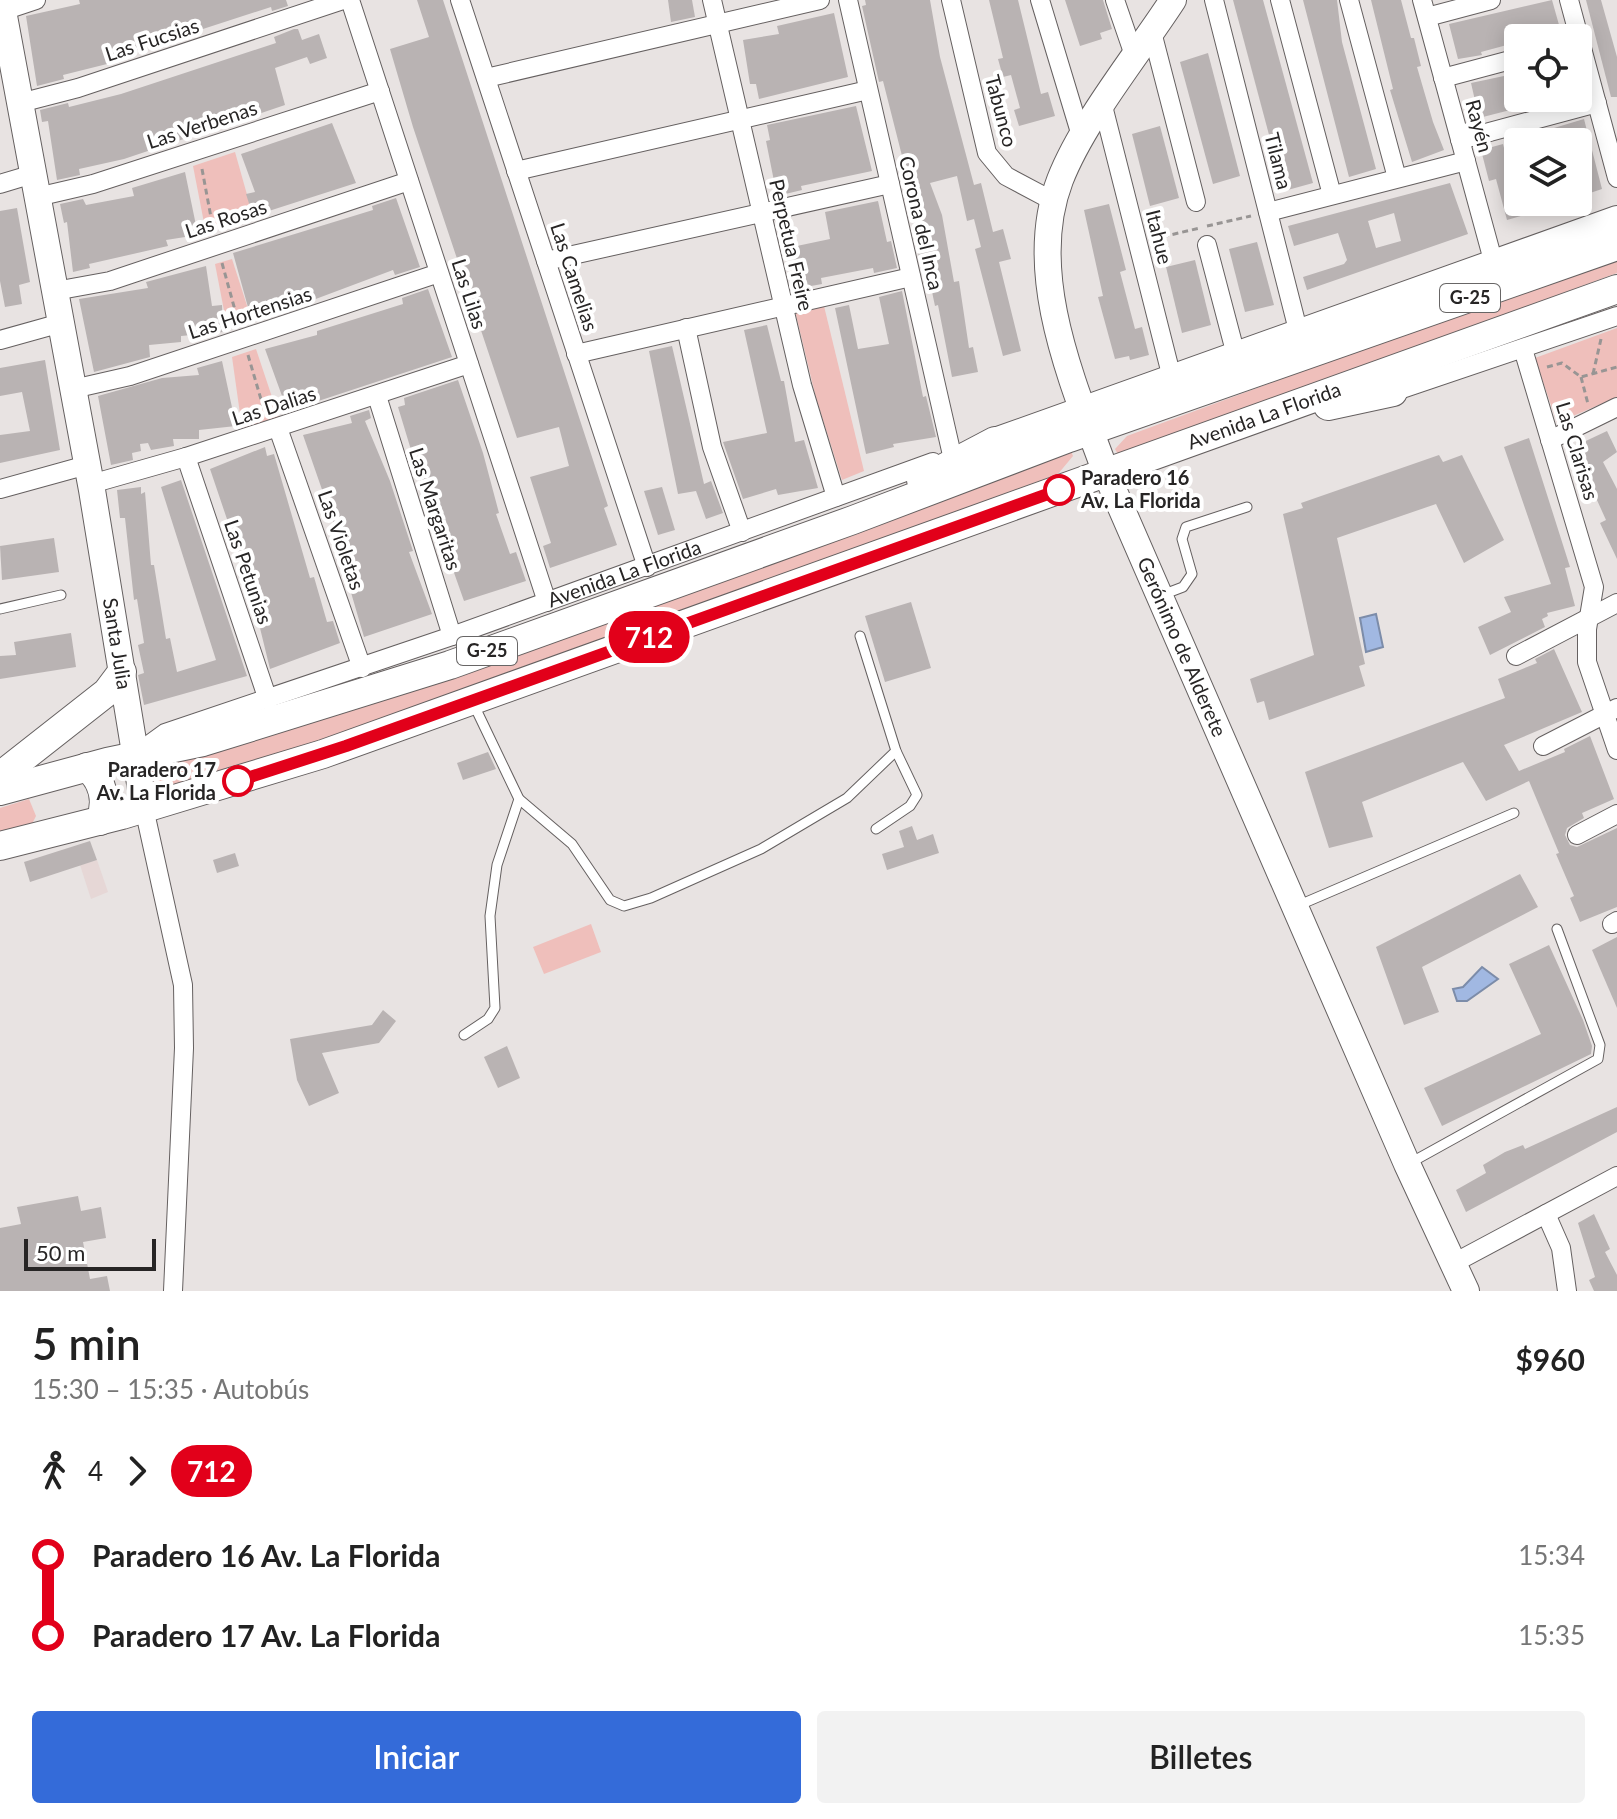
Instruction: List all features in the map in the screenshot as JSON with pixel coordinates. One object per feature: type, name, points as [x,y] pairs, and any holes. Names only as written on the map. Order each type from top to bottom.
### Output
[{"type":"main road","name":"Avenida La Florida","points":[[0,791],[87,767],[203,742],[351,698],[853,520],[1087,420],[1367,333],[1496,276],[1617,246]]},
{"type":"main road","points":[[1496,276],[1516,301],[1516,315],[1508,326]]},
{"type":"main road","name":"Avenida La Florida","points":[[0,846],[100,821],[323,754],[1617,289]]},
{"type":"main road","points":[[1236,355],[1367,333]]},
{"type":"main road","points":[[1264,414],[1335,405],[1393,392]]},
{"type":"main road","points":[[853,520],[995,441]]},
{"type":"main road","points":[[623,603],[615,616],[616,625],[623,636],[638,641]]},
{"type":"main road","points":[[0,776],[107,692],[122,672]]},
{"type":"main road","points":[[87,767],[98,779],[104,794],[100,821]]},
{"type":"street","points":[[2,5],[36,0]]},
{"type":"street","name":"Las Fucsias","points":[[20,103],[78,88],[343,0]]},
{"type":"street","name":"Las Lilas","points":[[350,0],[547,602]]},
{"type":"street","name":"Las Camelias","points":[[460,0],[647,567]]},
{"type":"street","name":"Perpetua Freire","points":[[712,0],[782,306],[836,497]]},
{"type":"street","points":[[486,78],[820,0]]},
{"type":"street","name":"Corona del Inca","points":[[848,0],[952,455]]},
{"type":"street","name":"Tabunco","points":[[951,0],[987,153],[998,169],[1053,201]]},
{"type":"street","points":[[1040,0],[1082,139]]},
{"type":"street","points":[[1115,0],[1135,58]]},
{"type":"street","name":"Gerónimo de Alderete","points":[[1173,0],[1065,169],[1053,201],[1048,244],[1050,287],[1087,420],[1106,473],[1407,1164],[1466,1291]]},
{"type":"street","name":"Tilama","points":[[1214,0],[1299,334]]},
{"type":"street","points":[[1280,0],[1332,195]]},
{"type":"street","points":[[1349,0],[1397,178]]},
{"type":"street","points":[[1425,9],[1491,0]]},
{"type":"street","points":[[1569,0],[1575,24]]},
{"type":"street","name":"Santa Julia","points":[[2,5],[5,53],[20,103],[89,474],[144,808],[183,985],[184,1048],[173,1291]]},
{"type":"street","name":"Rayén","points":[[1425,9],[1496,276]]},
{"type":"street","points":[[1152,32],[1196,202]]},
{"type":"street","points":[[1443,78],[1504,62]]},
{"type":"street","points":[[1592,86],[1617,178]]},
{"type":"street","points":[[516,171],[868,90]]},
{"type":"street","name":"Las Verbenas","points":[[0,184],[93,184],[380,91]]},
{"type":"street","points":[[1460,140],[1597,103]]},
{"type":"street","name":"Itahue","points":[[1103,106],[1172,378]]},
{"type":"street","points":[[1268,212],[1466,161]]},
{"type":"street","name":"Las Rosas","points":[[55,291],[110,281],[409,181]]},
{"type":"street","points":[[546,261],[890,184]]},
{"type":"street","name":"Avenida La Florida","points":[[135,756],[148,742],[165,733],[362,668],[952,455],[995,441],[1087,420],[1172,378],[1236,355],[1496,276],[1617,219]]},
{"type":"street","points":[[1207,245],[1236,355]]},
{"type":"street","name":"Las Hortensias","points":[[73,389],[130,376],[439,273]]},
{"type":"street","points":[[576,354],[911,277]]},
{"type":"street","points":[[1393,392],[1609,318]]},
{"type":"street","points":[[0,340],[61,323]]},
{"type":"street","points":[[686,328],[712,447],[742,532]]},
{"type":"street","name":"Las Clarisas","points":[[1523,349],[1594,587],[1587,662],[1610,711],[1617,750]]},
{"type":"street","name":"Las Dalias","points":[[0,489],[186,457],[469,364]]},
{"type":"street","name":"Las Margaritas","points":[[377,396],[452,636]]},
{"type":"street","points":[[1550,440],[1617,407]]},
{"type":"street","name":"Las Violetas","points":[[274,429],[362,668]]},
{"type":"street","name":"Las Petunias","points":[[186,457],[268,700]]},
{"type":"street","points":[[1516,656],[1617,603]]},
{"type":"street","points":[[1543,746],[1610,711]]},
{"type":"street","points":[[1577,835],[1617,814]]},
{"type":"street","points":[[1454,1263],[1617,1176]]},
{"type":"street","points":[[1546,1214],[1559,1241],[1567,1291]]},
{"type":"lane","points":[[1158,596],[1179,590],[1189,580],[1192,568],[1182,539],[1186,527],[1247,507]]},
{"type":"lane","points":[[0,609],[61,595]]},
{"type":"lane","points":[[860,636],[896,751],[917,795],[910,806],[876,829]]},
{"type":"lane","points":[[473,701],[519,799],[572,844],[610,900],[624,906],[651,898],[761,849],[847,798],[896,751]]},
{"type":"lane","points":[[464,1035],[488,1019],[495,1008],[490,916],[497,865],[519,799]]},
{"type":"lane","points":[[1294,907],[1514,813]]},
{"type":"lane","points":[[1407,1164],[1598,1059],[1600,1045],[1557,929]]},
{"type":"path","points":[[199,149],[217,245],[243,338],[274,429]]},
{"type":"path","points":[[1196,202],[1207,245]]},
{"type":"path","points":[[1593,374],[1609,318]]},
{"type":"path","points":[[1530,371],[1562,363],[1581,377],[1584,395],[1595,418]]},
{"type":"path","points":[[1581,377],[1617,367]]},
{"type":"shaded area","points":[[235,152],[253,216],[206,233],[193,166]]},
{"type":"shaded area","points":[[1617,255],[1617,273],[1120,458],[1115,449],[1127,436]]},
{"type":"shaded area","points":[[232,259],[251,318],[227,326],[215,264]]},
{"type":"shaded area","points":[[824,306],[864,471],[842,480],[816,398],[795,311]]},
{"type":"shaded area","points":[[1617,328],[1617,397],[1557,423],[1535,358]]},
{"type":"shaded area","points":[[256,349],[279,418],[242,428],[232,357]]},
{"type":"shaded area","points":[[1071,451],[1073,456],[1058,474],[390,720],[150,793],[145,771],[294,727]]},
{"type":"shaded area","points":[[29,799],[36,816],[29,830],[0,837],[0,808]]},
{"type":"shaded area","points":[[97,860],[108,892],[91,899],[80,865]]},
{"type":"shaded area","points":[[591,924],[601,952],[544,974],[533,947]]},
{"type":"water","points":[[1376,614],[1383,647],[1366,652],[1360,618]]},
{"type":"water","points":[[1482,967],[1498,979],[1467,1001],[1457,1001],[1453,989],[1463,987]]},
{"type":"building","points":[[79,0],[286,0],[288,6],[272,11],[271,7],[126,54],[127,59],[63,75],[64,79],[37,86],[26,16],[80,4]]},
{"type":"building","points":[[417,0],[443,0],[608,506],[604,508],[617,545],[550,568],[543,546],[551,543],[530,477],[569,466],[559,427],[517,438],[413,127],[390,49],[429,37]]},
{"type":"building","points":[[668,0],[692,0],[695,17],[671,22]]},
{"type":"building","points":[[865,0],[930,0],[940,57],[974,185],[981,183],[993,232],[1003,229],[1011,259],[999,262],[1021,351],[1003,356],[975,249],[981,247],[974,219],[967,221],[957,176],[930,183],[942,215],[954,282],[959,281],[969,348],[973,347],[978,372],[952,377],[938,305],[935,306],[927,268],[922,269],[914,236],[918,236],[918,219],[883,81],[879,82],[862,6],[866,5]]},
{"type":"building","points":[[989,0],[1018,0],[1041,94],[1048,92],[1055,116],[1019,126],[1014,110],[1020,108],[1011,75],[1003,77],[998,59],[1003,58]]},
{"type":"building","points":[[1065,0],[1103,0],[1112,29],[1100,33],[1102,39],[1080,46]]},
{"type":"building","points":[[1233,0],[1263,0],[1313,183],[1284,191]]},
{"type":"building","points":[[1303,0],[1337,0],[1342,42],[1376,169],[1349,177]]},
{"type":"building","points":[[1371,0],[1401,0],[1421,66],[1417,67],[1444,150],[1412,162],[1390,90],[1393,89]]},
{"type":"building","points":[[1552,0],[1559,24],[1504,24],[1504,46],[1481,52],[1482,55],[1458,59],[1449,24]]},
{"type":"building","points":[[1586,0],[1601,0],[1617,57],[1617,97],[1611,97]]},
{"type":"building","points":[[834,13],[848,77],[759,99],[756,84],[750,84],[743,40],[779,34],[777,26]]},
{"type":"building","points":[[298,29],[302,40],[319,34],[327,58],[310,64],[307,57],[275,68],[285,105],[124,159],[79,169],[80,175],[57,180],[48,121],[42,122],[40,110],[68,103],[69,107],[121,94],[276,43],[274,37]]},
{"type":"building","points":[[1208,53],[1240,176],[1213,184],[1180,62]]},
{"type":"building","points":[[1504,76],[1504,112],[1479,118],[1471,83]]},
{"type":"building","points":[[856,106],[872,171],[801,186],[802,190],[777,196],[766,141],[770,140],[767,125]]},
{"type":"building","points":[[1584,119],[1586,128],[1554,128]]},
{"type":"building","points":[[332,123],[356,183],[253,216],[246,194],[255,192],[241,154]]},
{"type":"building","points":[[1160,126],[1179,198],[1150,206],[1132,134]]},
{"type":"building","points":[[1503,144],[1504,209],[1496,179],[1489,181],[1481,150]]},
{"type":"building","points":[[1592,150],[1602,189],[1592,192]]},
{"type":"building","points":[[185,172],[198,235],[166,240],[168,246],[89,264],[90,268],[73,272],[67,222],[64,223],[60,204],[83,199],[86,205],[134,196],[132,188]]},
{"type":"building","points":[[1450,183],[1468,234],[1307,290],[1303,277],[1344,264],[1347,260],[1338,233],[1294,246],[1288,226]],"holes":[[[1394,213],[1401,241],[1376,248],[1368,221]]]},
{"type":"building","points":[[396,198],[420,267],[395,275],[393,270],[297,306],[251,318],[233,253],[373,210],[372,206]]},
{"type":"building","points":[[878,201],[887,242],[891,241],[897,268],[874,273],[873,268],[821,278],[822,284],[800,288],[792,247],[830,239],[825,212]]},
{"type":"building","points":[[1109,204],[1126,270],[1120,272],[1135,329],[1142,327],[1149,355],[1130,360],[1129,356],[1115,359],[1098,297],[1103,296],[1084,210]]},
{"type":"building","points":[[17,208],[30,282],[19,285],[22,304],[5,307],[0,281],[0,211]]},
{"type":"building","points":[[1257,242],[1274,305],[1245,312],[1229,249]]},
{"type":"building","points":[[1195,260],[1211,325],[1182,333],[1166,267]]},
{"type":"building","points":[[206,266],[212,306],[222,305],[223,332],[181,336],[181,342],[149,345],[150,357],[94,372],[79,299],[148,288],[146,282]]},
{"type":"building","points":[[428,289],[452,357],[294,409],[293,404],[286,407],[265,349],[317,335],[317,331],[403,304],[402,298]]},
{"type":"building","points":[[902,291],[923,397],[926,396],[936,437],[893,444],[894,447],[866,454],[835,308],[849,305],[858,349],[889,344],[879,297]]},
{"type":"building","points":[[767,325],[781,381],[784,381],[795,442],[804,440],[818,488],[778,495],[776,489],[743,499],[723,442],[767,433],[744,330]]},
{"type":"building","points":[[672,346],[704,484],[711,481],[723,513],[706,519],[696,491],[678,494],[649,351]]},
{"type":"building","points":[[45,360],[60,450],[0,463],[0,435],[30,431],[22,392],[0,396],[0,368]]},
{"type":"building","points":[[222,361],[236,426],[199,430],[199,439],[173,439],[174,446],[151,450],[148,443],[140,444],[141,451],[132,453],[133,460],[111,465],[98,396],[162,378],[199,375],[197,368]]},
{"type":"building","points":[[458,380],[483,453],[499,513],[496,514],[510,554],[516,552],[526,581],[464,601],[452,567],[448,568],[440,542],[436,544],[431,530],[435,529],[398,407],[405,405],[404,398]]},
{"type":"building","points":[[369,410],[371,418],[365,421],[390,481],[413,551],[409,552],[432,614],[364,637],[345,572],[350,570],[303,435],[352,423],[350,416]]},
{"type":"building","points":[[1607,431],[1617,452],[1603,462],[1617,489],[1617,559],[1600,523],[1606,520],[1573,447]]},
{"type":"building","points":[[1529,438],[1570,567],[1565,568],[1575,606],[1547,613],[1548,616],[1542,619],[1545,627],[1490,655],[1478,627],[1511,612],[1504,597],[1551,584],[1504,447]]},
{"type":"building","points":[[265,447],[267,456],[274,454],[310,578],[314,577],[327,622],[333,621],[340,643],[270,669],[250,587],[210,469]]},
{"type":"building","points":[[1439,455],[1443,462],[1462,455],[1504,540],[1464,563],[1436,504],[1337,538],[1365,664],[1359,666],[1365,686],[1269,720],[1264,701],[1257,703],[1250,679],[1314,655],[1283,514],[1303,508],[1301,503]]},
{"type":"building","points":[[181,480],[247,676],[144,705],[138,675],[144,673],[138,645],[144,643],[137,599],[134,600],[125,518],[120,518],[117,490],[141,487],[141,494],[145,492],[151,565],[154,565],[166,639],[170,638],[177,672],[216,660],[161,487]]},
{"type":"building","points":[[662,487],[675,530],[658,535],[644,491]]},
{"type":"building","points":[[54,538],[59,572],[2,580],[0,546]]},
{"type":"building","points":[[911,602],[931,668],[885,682],[865,616]]},
{"type":"building","points":[[71,633],[76,667],[0,679],[0,656],[16,655],[14,642]]},
{"type":"building","points":[[1554,649],[1582,712],[1504,745],[1519,771],[1565,752],[1564,749],[1590,736],[1614,799],[1582,813],[1584,818],[1567,828],[1565,835],[1570,845],[1577,847],[1617,828],[1617,907],[1580,922],[1570,898],[1574,896],[1556,854],[1559,853],[1529,781],[1486,801],[1463,762],[1362,802],[1373,837],[1329,848],[1305,772],[1505,698],[1498,679],[1537,663],[1535,659]]},
{"type":"building","points":[[488,752],[496,769],[463,780],[457,763]]},
{"type":"building","points":[[912,826],[917,840],[933,834],[939,853],[887,870],[882,854],[904,847],[899,831]]},
{"type":"building","points":[[90,841],[97,860],[30,882],[24,862]]},
{"type":"building","points":[[235,853],[239,866],[217,873],[213,860]]},
{"type":"building","points":[[1520,874],[1538,907],[1422,967],[1439,1012],[1404,1025],[1376,947]]},
{"type":"building","points":[[1617,937],[1617,1008],[1592,950]]},
{"type":"building","points":[[1549,945],[1583,1020],[1592,1046],[1591,1054],[1442,1126],[1424,1088],[1541,1034],[1509,964]]},
{"type":"building","points":[[383,1010],[396,1021],[379,1043],[322,1053],[339,1093],[309,1106],[297,1080],[290,1039],[372,1025]]},
{"type":"building","points":[[507,1046],[520,1078],[498,1088],[484,1057]]},
{"type":"building","points":[[1617,1107],[1617,1132],[1466,1212],[1456,1190],[1486,1173],[1483,1165],[1505,1152],[1523,1145],[1525,1149]]},
{"type":"building","points":[[78,1196],[81,1211],[101,1207],[106,1238],[83,1242],[90,1279],[107,1276],[110,1291],[0,1291],[0,1228],[21,1224],[17,1207]]},
{"type":"building","points":[[1594,1214],[1610,1249],[1605,1252],[1617,1275],[1617,1291],[1594,1291],[1589,1280],[1595,1277],[1578,1223]]},
{"type":"bus line","name":"712","points":[[238,781],[473,701],[1059,490]]},
{"type":"place","name":"Paradero 16 Av. La Florida","points":[[1059,490]]},
{"type":"place","name":"Paradero 17 Av. La Florida","points":[[238,781]]}]
